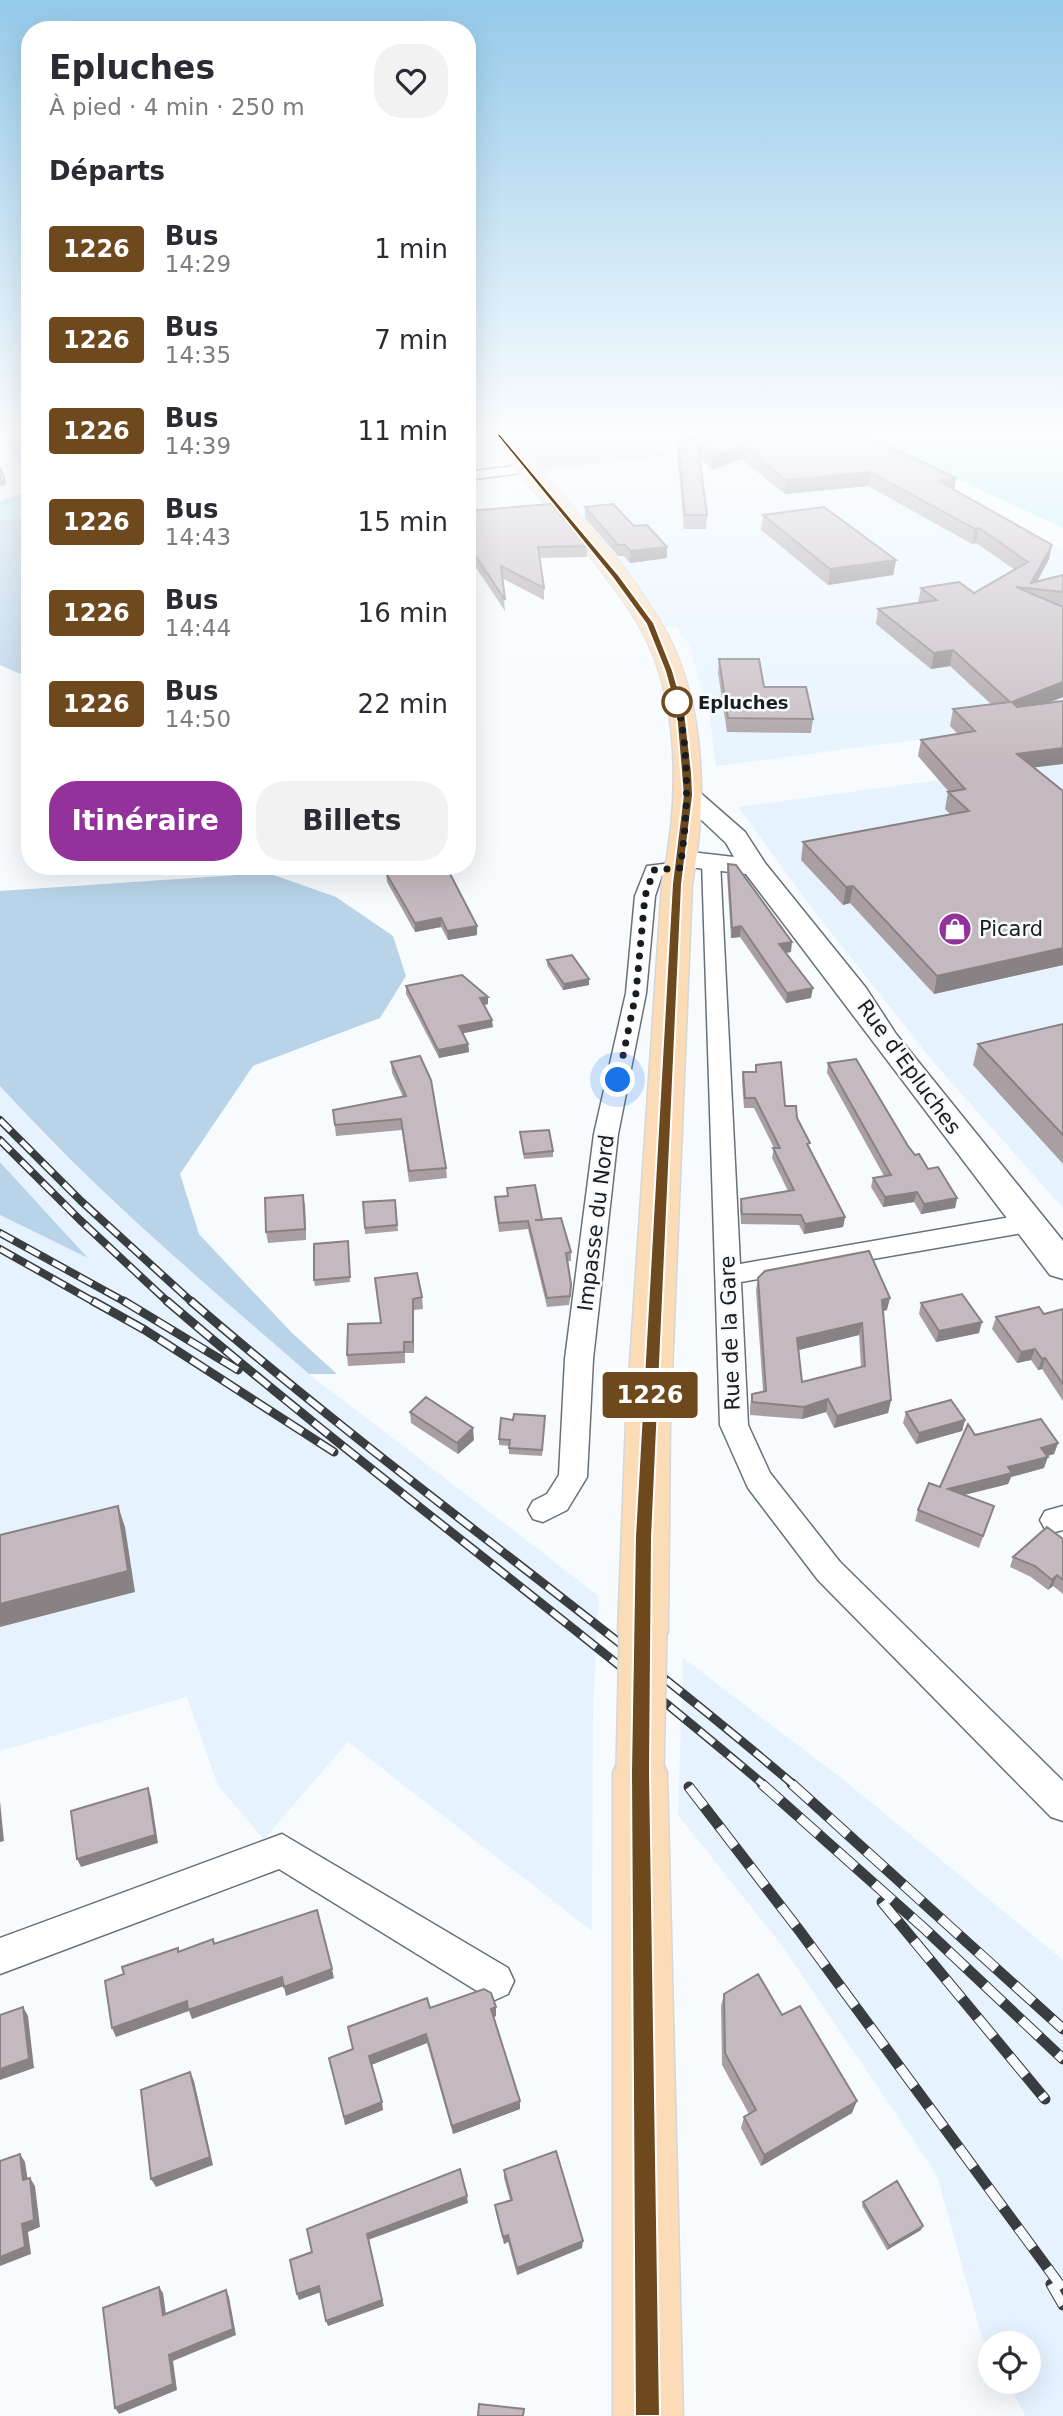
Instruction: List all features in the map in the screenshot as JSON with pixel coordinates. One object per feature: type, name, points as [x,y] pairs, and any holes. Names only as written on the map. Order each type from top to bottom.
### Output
[{"type":"main road","points":[[592,548],[650,623],[666,663],[680,712],[688,795],[689,856],[648,1422],[640,1772],[648,2416]]},
{"type":"street","name":"Rue d'Epluches","points":[[688,795],[736,838],[749,859],[855,994],[884,1039],[1063,1266]]},
{"type":"street","points":[[689,856],[706,836],[749,859]]},
{"type":"street","points":[[689,856],[749,859]]},
{"type":"street","name":"Rue de la Gare","points":[[689,856],[710,880],[734,1425],[758,1480],[829,1571],[1063,1805]]},
{"type":"street","name":"Impasse du Nord","points":[[543,1510],[557,1502],[573,1477],[579,1359],[606,1133],[636,993],[645,896],[654,870],[689,856]]},
{"type":"street","points":[[728,1275],[1028,1223]]},
{"type":"street","points":[[0,1956],[282,1851],[495,1981]]},
{"type":"shaded area","points":[[0,548],[21,548],[21,674],[0,665]]},
{"type":"shaded area","points":[[607,548],[1057,548],[1063,551],[1063,1208],[935,1064],[814,911],[738,807],[1059,764],[1009,728],[716,766],[710,718],[689,643],[679,633],[678,627],[666,627],[649,598]]},
{"type":"shaded area","points":[[274,875],[336,897],[393,936],[406,976],[380,1018],[253,1066],[180,1174],[199,1234],[291,1332],[337,1374],[309,1374],[112,1199],[0,1086],[0,891]]},
{"type":"shaded area","points":[[0,1086],[47,1138],[309,1374],[599,1596],[593,1711],[592,1931],[348,1742],[264,1839],[218,1786],[187,1697],[0,1751],[0,1215],[87,1256],[0,1162]]},
{"type":"shaded area","points":[[0,1162],[88,1258],[0,1215]]},
{"type":"shaded area","points":[[683,1658],[839,1776],[1063,1960],[1063,2416],[1025,2416],[1013,2394],[1041,2394],[1041,2331],[980,2331],[937,2175],[783,1947],[678,1815]]},
{"type":"building","points":[[476,548],[538,548],[544,588],[501,566],[505,600],[476,556]]},
{"type":"building","points":[[627,548],[660,548],[630,551]]},
{"type":"building","points":[[804,548],[879,548],[896,560],[830,569]]},
{"type":"building","points":[[1007,548],[1050,548],[1031,583],[1063,575],[1063,592],[1016,587],[1063,607],[1063,682],[1012,702],[1017,707],[1063,701],[1063,748],[1017,754],[1063,791],[1063,948],[937,976],[853,886],[846,887],[803,842],[969,811],[948,792],[965,789],[921,740],[975,731],[953,709],[1010,702],[953,650],[934,653],[878,609],[937,600],[921,588],[959,582],[974,593],[1028,562]]},
{"type":"building","points":[[719,659],[759,659],[764,687],[806,687],[813,719],[728,718]]},
{"type":"building","points":[[728,864],[736,865],[792,942],[779,944],[813,988],[787,993],[741,926],[732,928]]},
{"type":"building","points":[[387,875],[451,875],[477,926],[447,931],[441,918],[415,923]]},
{"type":"building","points":[[572,955],[589,979],[564,984],[547,960]]},
{"type":"building","points":[[462,975],[488,997],[480,998],[492,1020],[459,1026],[468,1044],[438,1050],[406,986]]},
{"type":"building","points":[[1063,1024],[1063,1135],[978,1044]]},
{"type":"building","points":[[420,1056],[431,1080],[446,1168],[409,1171],[401,1119],[335,1125],[333,1110],[406,1096],[391,1062]]},
{"type":"building","points":[[856,1059],[908,1146],[915,1155],[919,1154],[928,1169],[938,1167],[957,1198],[924,1204],[917,1192],[885,1197],[873,1178],[891,1175],[828,1063]]},
{"type":"building","points":[[781,1062],[785,1106],[796,1106],[797,1118],[810,1143],[807,1144],[845,1217],[805,1224],[801,1215],[742,1214],[741,1199],[794,1190],[773,1148],[780,1148],[755,1098],[745,1098],[743,1072],[756,1072],[756,1065]]},
{"type":"building","points":[[549,1130],[553,1151],[524,1154],[520,1132]]},
{"type":"building","points":[[535,1185],[542,1219],[561,1218],[571,1252],[566,1253],[571,1284],[570,1296],[547,1298],[528,1221],[499,1223],[495,1197],[508,1196],[507,1188]]},
{"type":"building","points":[[303,1195],[305,1229],[266,1232],[265,1198]]},
{"type":"building","points":[[395,1200],[397,1225],[365,1228],[363,1202]]},
{"type":"building","points":[[348,1241],[350,1277],[314,1280],[314,1244]]},
{"type":"building","points":[[869,1251],[890,1298],[882,1300],[891,1400],[837,1416],[828,1399],[804,1407],[752,1402],[752,1394],[766,1391],[758,1278],[765,1271]],"holes":[[[862,1323],[865,1366],[802,1382],[797,1338]]]},
{"type":"building","points":[[417,1273],[422,1297],[413,1299],[413,1342],[404,1342],[404,1352],[347,1355],[348,1324],[381,1323],[375,1278]]},
{"type":"building","points":[[962,1294],[982,1322],[939,1331],[921,1303]]},
{"type":"building","points":[[1039,1307],[1044,1314],[1063,1309],[1063,1384],[1045,1358],[1042,1359],[1035,1349],[1021,1352],[996,1317]]},
{"type":"building","points":[[426,1397],[473,1428],[457,1443],[410,1412]]},
{"type":"building","points":[[951,1400],[965,1420],[919,1433],[906,1412]]},
{"type":"building","points":[[514,1414],[545,1416],[542,1450],[509,1448],[510,1440],[499,1439],[501,1418],[513,1420]]},
{"type":"building","points":[[1041,1419],[1058,1443],[1041,1448],[1048,1457],[1008,1467],[1012,1473],[948,1489],[994,1506],[983,1536],[918,1510],[929,1483],[940,1487],[968,1424],[975,1435]]},
{"type":"building","points":[[118,1506],[128,1571],[0,1604],[0,1535]]},
{"type":"building","points":[[1047,1527],[1063,1539],[1063,1580],[1057,1575],[1052,1580],[1035,1566],[1013,1557]]},
{"type":"building","points":[[148,1788],[155,1835],[77,1859],[71,1811]]},
{"type":"building","points":[[317,1910],[332,1969],[284,1987],[282,1977],[188,2010],[187,2001],[112,2028],[105,1981],[124,1974],[122,1967],[178,1948],[178,1952],[213,1939],[214,1944]]},
{"type":"building","points":[[758,1974],[782,2015],[800,2006],[857,2101],[764,2155],[744,2117],[756,2110],[725,2053],[724,1994]]},
{"type":"building","points":[[484,1989],[491,1993],[496,2007],[491,2009],[520,2101],[452,2126],[426,2034],[369,2056],[382,2102],[344,2117],[329,2058],[353,2049],[348,2027],[427,1998],[430,2008]]},
{"type":"building","points":[[23,2007],[29,2059],[0,2069],[0,2015]]},
{"type":"building","points":[[190,2072],[210,2157],[151,2179],[141,2090]]},
{"type":"building","points":[[556,2151],[583,2241],[517,2268],[508,2235],[503,2237],[495,2205],[512,2200],[504,2170]]},
{"type":"building","points":[[20,2154],[23,2180],[30,2178],[34,2220],[22,2224],[25,2247],[0,2257],[0,2161]]},
{"type":"building","points":[[460,2169],[467,2196],[367,2234],[382,2300],[326,2321],[319,2286],[297,2294],[290,2260],[312,2252],[307,2229]]},
{"type":"building","points":[[897,2181],[923,2226],[889,2246],[863,2202]]},
{"type":"building","points":[[159,2287],[163,2315],[226,2290],[233,2329],[169,2355],[173,2384],[115,2408],[103,2308]]},
{"type":"building","points":[[479,2404],[524,2409],[523,2416],[478,2416]]},
{"type":"railway","points":[[0,1120],[81,1201],[193,1303]]},
{"type":"railway","points":[[0,1140],[169,1303]]},
{"type":"railway","points":[[0,1233],[127,1303]]},
{"type":"railway","points":[[0,1249],[96,1303]]},
{"type":"railway","points":[[93,1301],[145,1330],[334,1452]]},
{"type":"railway","points":[[124,1301],[238,1370]]},
{"type":"railway","points":[[167,1301],[315,1424],[616,1663],[764,1785]]},
{"type":"railway","points":[[191,1301],[340,1424],[645,1663],[794,1785]]},
{"type":"railway","points":[[762,1784],[926,1930],[1063,2059]]},
{"type":"railway","points":[[792,1784],[1063,2029]]},
{"type":"railway","points":[[689,1787],[799,1930],[1063,2289]]},
{"type":"railway","points":[[882,1902],[1045,2099]]},
{"type":"railway","points":[[1051,2284],[1063,2305]]},
{"type":"bus line","name":"1226","points":[[592,548],[650,623],[660,645],[680,712],[688,795],[677,884],[643,1537],[640,1772],[648,2416]]},
{"type":"place","name":"Epluches","points":[[677,702]]},
{"type":"place","name":"Picard","points":[[955,929]]},
{"type":"route","points":[[618,1080],[636,993],[645,896],[654,870],[680,868],[688,795],[680,712],[675,692],[677,702]]}]
